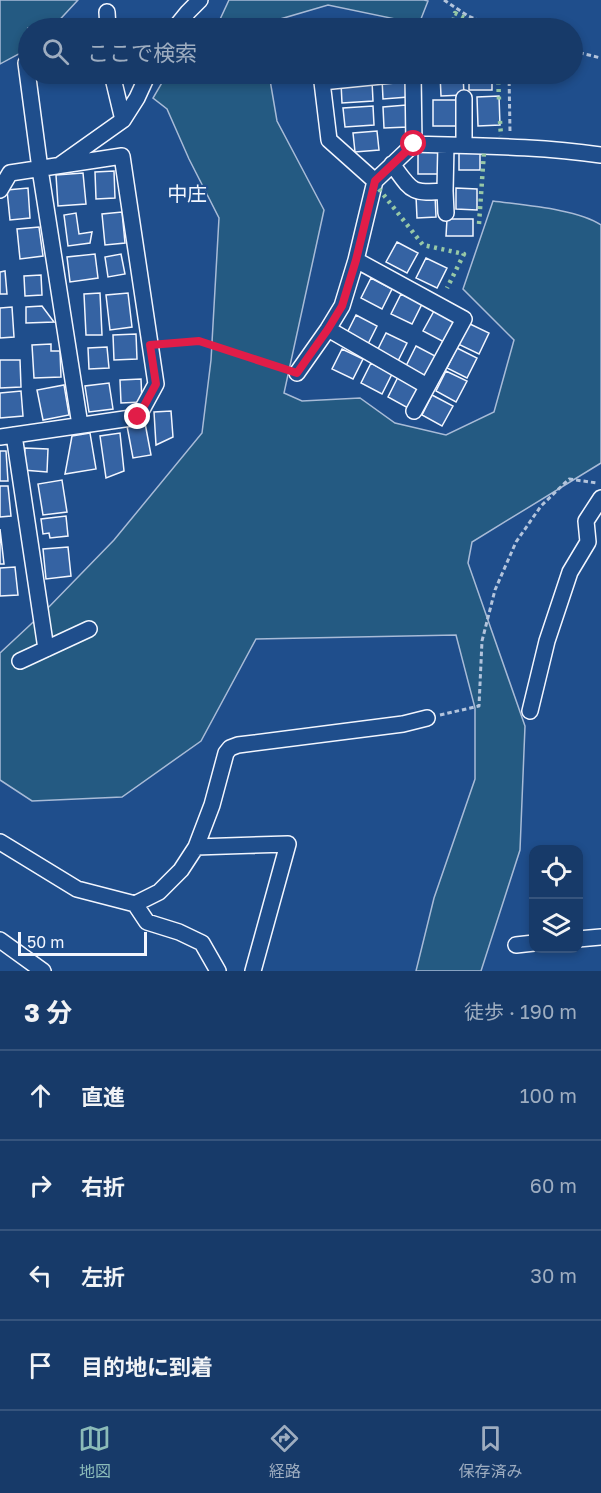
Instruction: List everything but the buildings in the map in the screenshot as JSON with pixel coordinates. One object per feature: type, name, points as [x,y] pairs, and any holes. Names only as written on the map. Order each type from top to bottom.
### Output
[{"type":"street","points":[[183,18],[200,0]]},
{"type":"street","points":[[107,12],[107,18]]},
{"type":"street","points":[[29,84],[80,425]]},
{"type":"street","points":[[114,84],[123,120]]},
{"type":"street","points":[[58,166],[123,120],[143,84]]},
{"type":"street","points":[[322,84],[328,140],[375,181]]},
{"type":"street","points":[[413,84],[414,144]]},
{"type":"street","points":[[464,98],[464,146]]},
{"type":"street","points":[[297,373],[342,306],[375,181],[414,144],[510,146],[601,155]]},
{"type":"street","points":[[446,145],[446,213]]},
{"type":"street","points":[[0,190],[5,174],[122,156],[156,384],[138,417],[7,436],[46,650]]},
{"type":"street","points":[[392,164],[410,188],[422,193],[445,191]]},
{"type":"street","points":[[356,260],[464,319],[414,411]]},
{"type":"street","points":[[328,329],[427,386]]},
{"type":"street","points":[[530,711],[547,640],[570,572],[588,542],[586,522],[601,498]]},
{"type":"street","points":[[20,662],[89,629]]},
{"type":"street","points":[[0,842],[77,889],[135,904],[159,892],[181,870],[196,847],[212,805],[226,753],[230,747],[403,724],[427,718]]},
{"type":"street","points":[[196,847],[288,844],[253,971]]},
{"type":"street","points":[[135,904],[147,922],[179,932],[202,943],[218,971]]},
{"type":"street","points":[[583,939],[601,937]]},
{"type":"street","points":[[0,940],[43,971]]},
{"type":"street","points":[[516,945],[529,944]]},
{"type":"path","points":[[444,0],[473,18]]},
{"type":"path","points":[[583,54],[601,58]]},
{"type":"path","points":[[509,84],[510,146]]},
{"type":"path","points":[[150,345],[199,341],[297,373]]},
{"type":"path","points":[[427,718],[479,706],[482,641],[495,590],[516,542],[541,506],[569,479],[601,485]]},
{"type":"shaded area","points":[[0,0],[78,0],[61,18],[18,18],[18,54],[0,64]]},
{"type":"shaded area","points":[[229,0],[428,1],[421,18],[390,18],[328,5],[284,18],[221,18]]},
{"type":"shaded area","points":[[161,84],[271,84],[277,121],[324,210],[284,393],[302,401],[360,398],[395,423],[446,435],[494,412],[514,340],[463,289],[493,201],[564,211],[601,225],[601,463],[472,542],[468,563],[525,726],[520,850],[481,971],[416,971],[434,898],[475,779],[475,708],[456,635],[256,639],[201,741],[122,797],[32,801],[0,780],[0,653],[44,612],[114,540],[202,433],[211,360],[219,218],[167,109],[153,98]]},
{"type":"hedge","points":[[454,18],[455,13],[465,18]]},
{"type":"hedge","points":[[498,84],[499,100]]},
{"type":"hedge","points":[[500,121],[501,136]]},
{"type":"hedge","points":[[479,224],[484,152]]},
{"type":"hedge","points":[[379,189],[423,245],[464,254],[447,288]]},
{"type":"district","name":"中庄","points":[[187,193]]},
{"type":"route","points":[[138,417],[156,384],[150,345],[199,341],[297,373],[342,306],[375,181],[414,144]]}]
